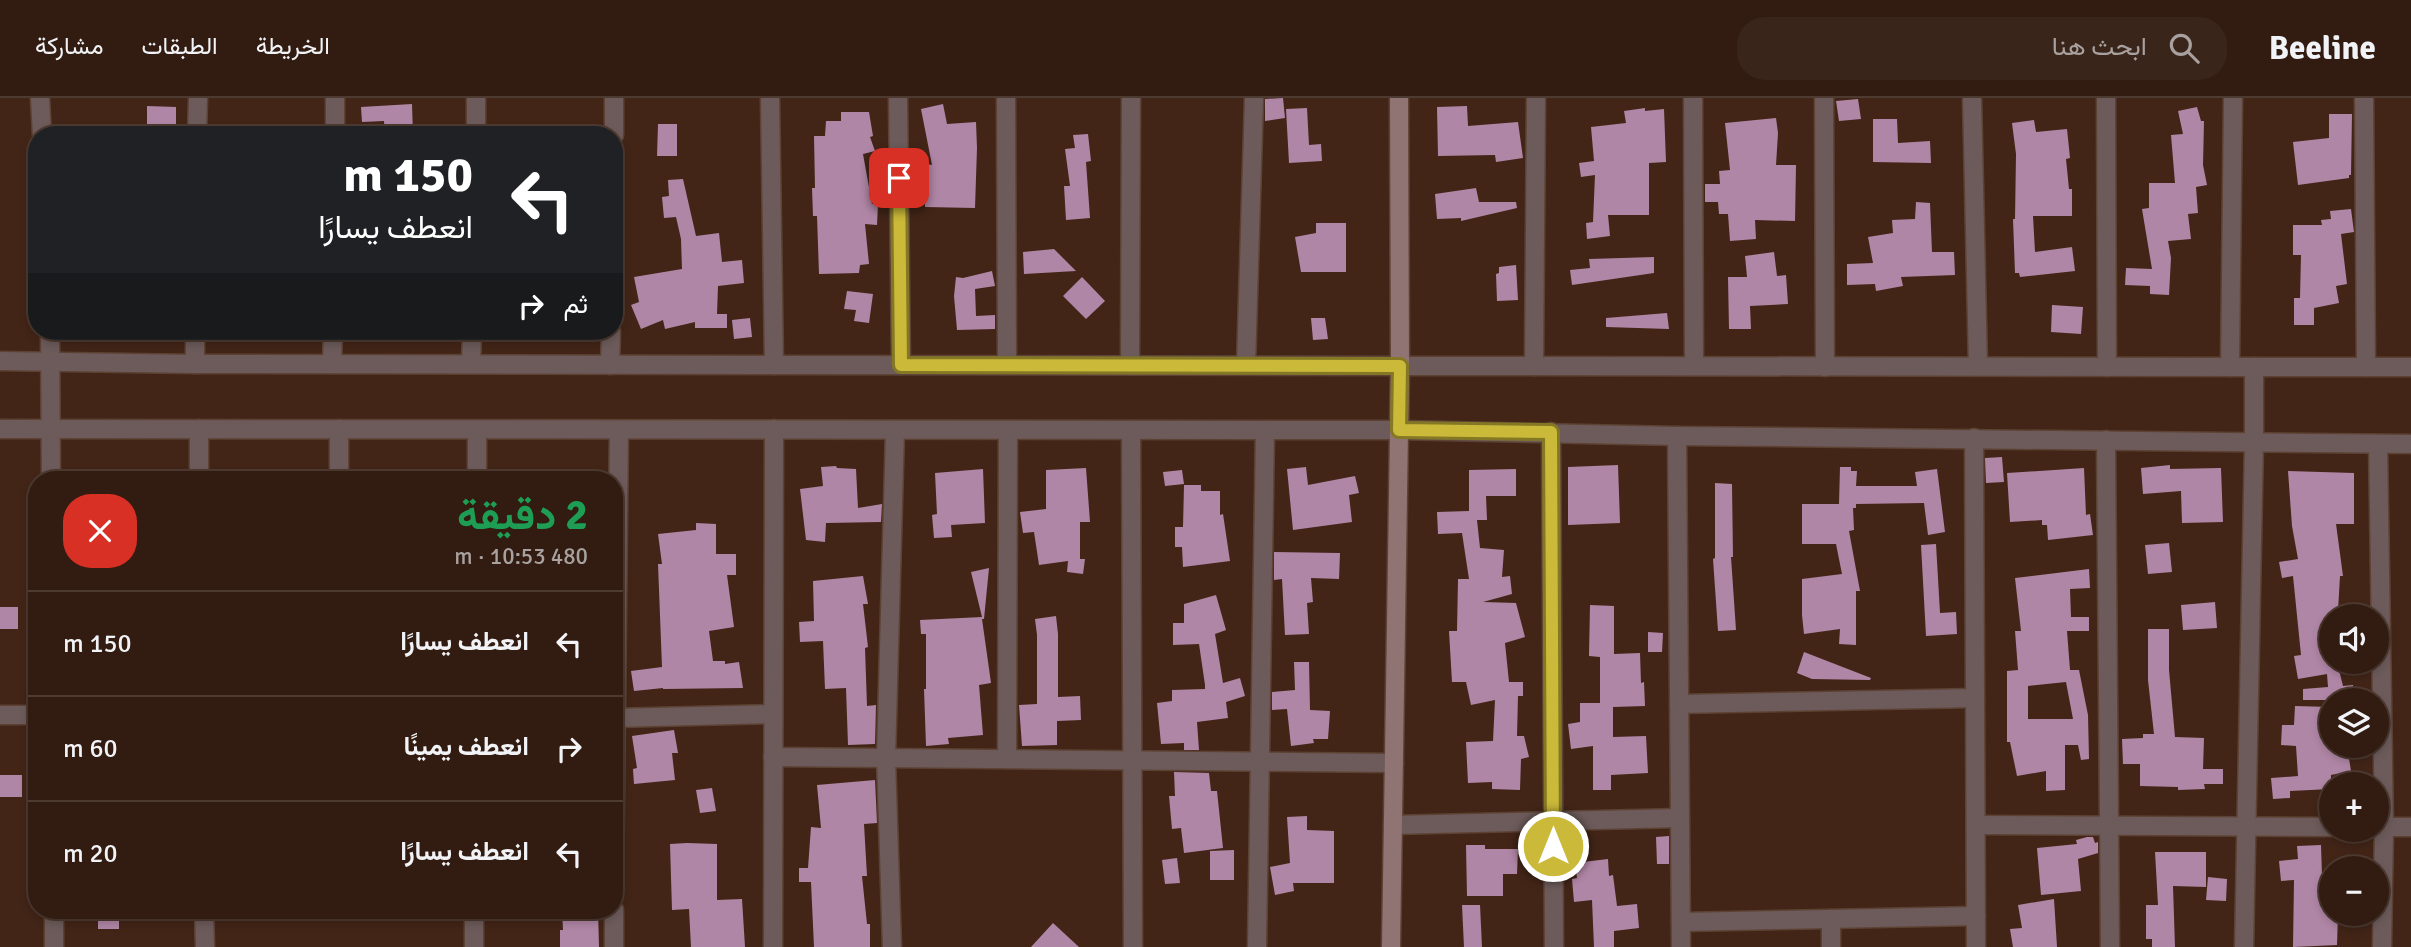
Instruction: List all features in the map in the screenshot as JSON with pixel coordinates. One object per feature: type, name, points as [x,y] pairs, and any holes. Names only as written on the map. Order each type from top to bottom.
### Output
[{"type":"main road","points":[[1391,947],[1400,366],[1399,98]]},
{"type":"street","points":[[40,98],[42,126]]},
{"type":"street","points":[[197,126],[198,98]]},
{"type":"street","points":[[335,98],[335,126]]},
{"type":"street","points":[[475,126],[476,98]]},
{"type":"street","points":[[614,98],[614,126]]},
{"type":"street","points":[[770,98],[774,365]]},
{"type":"street","points":[[898,98],[901,365]]},
{"type":"street","points":[[1006,98],[1007,365]]},
{"type":"street","points":[[1130,365],[1131,98]]},
{"type":"street","points":[[1246,365],[1254,98]]},
{"type":"street","points":[[1534,366],[1536,98]]},
{"type":"street","points":[[1693,98],[1694,366]]},
{"type":"street","points":[[1824,98],[1825,366]]},
{"type":"street","points":[[1972,98],[1978,366]]},
{"type":"street","points":[[2106,98],[2107,367]]},
{"type":"street","points":[[2230,367],[2233,98]]},
{"type":"street","points":[[2364,98],[2366,367]]},
{"type":"street","points":[[50,340],[51,471]]},
{"type":"street","points":[[195,340],[195,364]]},
{"type":"street","points":[[332,364],[333,340]]},
{"type":"street","points":[[471,364],[472,340]]},
{"type":"street","points":[[610,365],[611,340]]},
{"type":"street","points":[[0,361],[195,364],[2411,367]]},
{"type":"street","points":[[2244,947],[2255,442],[2253,367]]},
{"type":"street","points":[[0,429],[1399,430],[1677,436],[2411,444]]},
{"type":"street","points":[[199,429],[199,471]]},
{"type":"street","points":[[339,429],[339,471]]},
{"type":"street","points":[[477,429],[477,471]]},
{"type":"street","points":[[773,947],[774,429]]},
{"type":"street","points":[[618,471],[619,430]]},
{"type":"street","points":[[892,947],[886,758],[895,430]]},
{"type":"street","points":[[1007,759],[1008,430]]},
{"type":"street","points":[[1131,430],[1133,947]]},
{"type":"street","points":[[1257,947],[1265,430]]},
{"type":"street","points":[[1551,432],[1553,947]]},
{"type":"street","points":[[1677,436],[1681,947]]},
{"type":"street","points":[[1974,438],[1976,947]]},
{"type":"street","points":[[2106,440],[2110,947]]},
{"type":"street","points":[[2378,444],[2380,772]]},
{"type":"street","points":[[1679,704],[1975,698]]},
{"type":"street","points":[[623,718],[774,714]]},
{"type":"street","points":[[0,715],[28,715]]},
{"type":"street","points":[[773,757],[1394,763]]},
{"type":"street","points":[[1393,825],[1681,818]]},
{"type":"street","points":[[1976,825],[2319,827]]},
{"type":"street","points":[[2389,827],[2411,827]]},
{"type":"street","points":[[2380,842],[2382,947]]},
{"type":"street","points":[[1681,922],[1976,916]]},
{"type":"street","points":[[54,919],[54,947]]},
{"type":"street","points":[[204,919],[205,947]]},
{"type":"street","points":[[474,919],[474,947]]},
{"type":"street","points":[[614,919],[614,947]]},
{"type":"street","points":[[1831,919],[1831,947]]},
{"type":"building","points":[[1283,98],[1285,118],[1265,121],[1265,99]]},
{"type":"building","points":[[1858,99],[1861,119],[1839,121],[1836,101]]},
{"type":"building","points":[[412,104],[413,126],[384,126],[384,121],[362,122],[361,107]]},
{"type":"building","points":[[943,104],[947,124],[976,122],[975,208],[925,207],[923,196],[927,164],[932,165],[921,109]]},
{"type":"building","points":[[147,106],[176,107],[176,126],[147,126]]},
{"type":"building","points":[[1467,106],[1468,126],[1518,122],[1523,158],[1496,162],[1495,155],[1438,156],[1437,107]]},
{"type":"building","points":[[2197,107],[2201,121],[2204,121],[2203,165],[2207,185],[2196,187],[2198,213],[2188,214],[2191,239],[2168,241],[2171,258],[2169,295],[2150,294],[2150,286],[2125,285],[2126,268],[2152,269],[2142,209],[2149,208],[2149,183],[2175,183],[2171,135],[2183,134],[2178,111]]},
{"type":"building","points":[[1307,108],[1309,145],[1321,144],[1322,161],[1289,163],[1286,109]]},
{"type":"building","points":[[1645,108],[1645,111],[1664,109],[1666,162],[1649,163],[1649,215],[1608,215],[1610,236],[1587,239],[1586,223],[1593,222],[1595,175],[1581,177],[1579,163],[1594,161],[1591,127],[1626,123],[1624,111]]},
{"type":"building","points":[[841,112],[869,112],[873,136],[870,137],[875,151],[863,154],[872,204],[878,204],[877,225],[865,224],[869,264],[860,265],[859,273],[819,274],[817,216],[813,216],[814,136],[825,136],[826,121],[841,121]]},
{"type":"building","points":[[2329,114],[2352,114],[2351,175],[2349,178],[2298,185],[2293,142],[2329,138]]},
{"type":"building","points":[[1776,118],[1776,165],[1796,165],[1795,221],[1755,220],[1756,239],[1730,241],[1728,214],[1719,214],[1718,202],[1705,202],[1705,184],[1720,184],[1719,171],[1730,170],[1725,123]]},
{"type":"building","points":[[1873,119],[1897,119],[1898,143],[1930,141],[1931,163],[1873,162]]},
{"type":"building","points":[[2034,120],[2036,132],[2067,129],[2070,158],[2066,159],[2069,189],[2072,189],[2072,216],[2033,216],[2035,252],[2072,247],[2075,271],[2020,277],[2019,273],[2015,273],[2013,219],[2016,154],[2012,123]]},
{"type":"building","points":[[658,124],[677,124],[677,156],[657,156]]},
{"type":"building","points":[[1088,134],[1091,161],[1086,162],[1090,218],[1066,220],[1064,186],[1070,186],[1065,149],[1075,148],[1073,135]]},
{"type":"building","points":[[683,179],[696,236],[719,233],[722,262],[742,260],[744,283],[718,286],[717,314],[727,314],[727,328],[695,328],[695,322],[665,329],[663,320],[641,329],[631,305],[639,302],[634,277],[682,269],[681,239],[676,217],[664,218],[662,197],[669,196],[668,180]]},
{"type":"building","points":[[1476,188],[1479,202],[1516,202],[1517,208],[1461,221],[1461,218],[1437,219],[1435,194]]},
{"type":"building","points":[[1916,202],[1930,203],[1932,252],[1954,252],[1955,275],[1901,277],[1903,286],[1876,291],[1875,284],[1847,285],[1847,264],[1873,263],[1868,237],[1893,233],[1892,220],[1915,219]]},
{"type":"building","points":[[2351,209],[2354,232],[2341,234],[2347,284],[2336,286],[2339,303],[2314,308],[2314,325],[2294,325],[2294,298],[2300,298],[2301,255],[2293,255],[2293,225],[2322,225],[2321,220],[2331,219],[2330,211]]},
{"type":"building","points":[[1316,223],[1346,223],[1346,272],[1301,272],[1295,237],[1316,233]]},
{"type":"building","points":[[1054,249],[1076,271],[1024,274],[1023,252]]},
{"type":"building","points":[[1774,252],[1777,276],[1786,275],[1788,304],[1750,306],[1751,329],[1729,329],[1728,277],[1747,277],[1745,256]]},
{"type":"building","points":[[1654,257],[1654,273],[1572,285],[1570,270],[1590,268],[1589,259]]},
{"type":"building","points":[[1516,265],[1518,300],[1497,301],[1496,274],[1499,273],[1499,267]]},
{"type":"building","points":[[992,271],[995,286],[975,289],[976,316],[995,315],[995,329],[957,330],[954,296],[956,277],[963,278]]},
{"type":"building","points":[[1082,277],[1105,301],[1086,319],[1063,296]]},
{"type":"building","points":[[847,291],[873,294],[869,323],[854,321],[856,310],[844,309]]},
{"type":"building","points":[[2052,305],[2083,307],[2081,334],[2051,332]]},
{"type":"building","points":[[1667,313],[1669,329],[1606,327],[1606,318]]},
{"type":"building","points":[[750,318],[752,337],[734,339],[732,320]]},
{"type":"building","points":[[1311,318],[1325,318],[1328,339],[1313,340]]},
{"type":"building","points":[[2002,457],[2004,482],[1986,483],[1985,458]]},
{"type":"building","points":[[1618,465],[1620,523],[1568,525],[1568,467]]},
{"type":"building","points":[[2170,465],[2170,469],[2221,468],[2223,522],[2182,523],[2181,491],[2143,494],[2141,468]]},
{"type":"building","points":[[821,467],[856,469],[858,508],[882,504],[881,522],[826,523],[825,542],[806,540],[800,489],[823,486]]},
{"type":"building","points":[[1306,467],[1308,485],[1355,476],[1359,493],[1349,495],[1352,522],[1293,530],[1287,469]]},
{"type":"building","points":[[1840,467],[1851,467],[1851,471],[1857,471],[1856,486],[1917,486],[1915,472],[1937,469],[1945,532],[1928,535],[1924,503],[1856,504],[1856,508],[1853,508],[1854,530],[1849,531],[1860,591],[1856,591],[1856,645],[1839,644],[1840,629],[1804,634],[1802,615],[1802,579],[1842,574],[1836,544],[1802,544],[1802,504],[1839,504]]},
{"type":"building","points":[[1086,468],[1090,522],[1080,522],[1080,559],[1085,559],[1083,574],[1067,572],[1068,561],[1039,565],[1034,532],[1023,533],[1020,512],[1046,509],[1046,470]]},
{"type":"building","points":[[2084,468],[2086,515],[2090,514],[2093,535],[2048,540],[2047,525],[2042,525],[2042,520],[2010,522],[2007,473]]},
{"type":"building","points":[[983,469],[985,523],[951,525],[952,537],[934,538],[932,515],[937,514],[935,473]]},
{"type":"building","points":[[1516,469],[1516,496],[1486,496],[1487,520],[1477,520],[1480,548],[1504,550],[1502,577],[1510,576],[1512,594],[1483,602],[1516,603],[1525,637],[1505,643],[1509,682],[1523,682],[1523,696],[1518,696],[1517,736],[1524,736],[1529,757],[1521,759],[1520,790],[1492,789],[1492,782],[1468,783],[1466,742],[1493,741],[1495,700],[1471,705],[1466,682],[1452,682],[1449,631],[1457,631],[1458,579],[1469,579],[1462,533],[1438,534],[1437,512],[1469,511],[1469,470]]},
{"type":"building","points":[[1182,470],[1184,484],[1165,486],[1163,472]]},
{"type":"building","points":[[2288,471],[2354,473],[2354,524],[2336,524],[2343,576],[2340,576],[2338,604],[2319,604],[2319,674],[2327,674],[2298,679],[2294,656],[2301,655],[2293,576],[2282,578],[2279,562],[2298,559],[2292,526]]},
{"type":"building","points":[[1715,483],[1732,484],[1731,557],[1736,630],[1718,631],[1713,559]]},
{"type":"building","points":[[1184,485],[1201,485],[1201,491],[1220,491],[1220,515],[1223,514],[1230,561],[1183,567],[1182,547],[1175,547],[1175,527],[1183,527]]},
{"type":"building","points":[[696,523],[716,524],[716,554],[736,554],[736,575],[727,575],[734,627],[709,631],[713,661],[725,661],[725,664],[739,662],[743,688],[663,688],[634,691],[631,671],[662,667],[658,564],[662,564],[658,534],[696,530]]},
{"type":"building","points":[[2169,543],[2172,572],[2148,574],[2145,545]]},
{"type":"building","points":[[1936,544],[1940,613],[1956,612],[1957,634],[1926,636],[1921,545]]},
{"type":"building","points":[[1274,552],[1340,553],[1339,579],[1311,578],[1313,602],[1307,603],[1309,634],[1285,635],[1282,579],[1274,580]]},
{"type":"building","points":[[989,568],[982,619],[991,683],[979,685],[983,735],[948,738],[949,744],[926,746],[926,634],[921,634],[920,620],[982,617],[971,572]]},
{"type":"building","points":[[2089,569],[2090,588],[2070,589],[2071,617],[2089,617],[2089,631],[2067,631],[2070,670],[2079,670],[2088,715],[2089,759],[2081,760],[2078,745],[2065,745],[2065,790],[2046,791],[2046,771],[2017,776],[2010,742],[2007,742],[2007,671],[2018,670],[2015,631],[2021,631],[2015,578]],"holes":[[[2066,682],[2073,719],[2028,719],[2028,686]]]},
{"type":"building","points":[[863,576],[868,604],[863,604],[868,647],[865,648],[867,706],[876,705],[875,744],[848,745],[846,688],[825,689],[823,641],[800,642],[799,622],[814,621],[813,581]]},
{"type":"building","points":[[1216,595],[1226,630],[1215,634],[1223,683],[1240,678],[1245,696],[1226,702],[1228,718],[1197,722],[1199,750],[1184,750],[1184,743],[1161,744],[1157,703],[1172,701],[1172,690],[1205,689],[1199,644],[1173,645],[1173,623],[1184,623],[1184,604]]},
{"type":"building","points":[[2215,602],[2217,628],[2183,630],[2181,605]]},
{"type":"building","points":[[1590,605],[1614,606],[1614,654],[1640,653],[1641,683],[1644,682],[1645,706],[1613,707],[1613,737],[1646,736],[1648,773],[1611,775],[1611,790],[1593,790],[1593,746],[1571,749],[1568,724],[1580,722],[1580,703],[1600,703],[1600,657],[1589,656]]},
{"type":"building","points":[[0,607],[18,607],[18,629],[0,629]]},
{"type":"building","points":[[1056,616],[1058,697],[1080,696],[1081,720],[1057,721],[1057,745],[1022,746],[1019,705],[1037,704],[1035,619]]},
{"type":"building","points":[[2148,629],[2169,629],[2169,670],[2175,737],[2204,738],[2203,769],[2223,769],[2223,784],[2204,784],[2205,789],[2178,790],[2178,787],[2140,786],[2140,764],[2123,764],[2122,739],[2143,738],[2143,734],[2154,734],[2148,680]]},
{"type":"building","points":[[1648,632],[1663,633],[1662,652],[1648,652]]},
{"type":"building","points":[[1804,652],[1871,678],[1812,679],[1797,673]]},
{"type":"building","points":[[1294,662],[1309,662],[1310,710],[1330,711],[1328,739],[1313,739],[1314,743],[1291,746],[1287,709],[1272,710],[1272,692],[1295,690]]},
{"type":"building","points":[[2327,674],[2340,674],[2343,686],[2353,685],[2353,688],[2319,688],[2319,700],[2303,700],[2303,689],[2328,687]]},
{"type":"building","points":[[2295,706],[2319,707],[2319,758],[2349,758],[2351,771],[2319,772],[2319,790],[2290,791],[2290,798],[2273,799],[2271,778],[2298,776],[2296,746],[2281,745],[2282,725],[2294,725]]},
{"type":"building","points":[[674,730],[678,753],[672,753],[675,780],[634,784],[633,769],[637,768],[632,736]]},
{"type":"building","points":[[1174,772],[1209,773],[1211,791],[1217,791],[1223,848],[1184,853],[1181,828],[1172,829],[1169,796],[1175,796]]},
{"type":"building","points":[[0,775],[22,775],[22,797],[0,797]]},
{"type":"building","points":[[875,780],[877,823],[864,824],[867,876],[862,876],[867,924],[870,924],[870,947],[814,947],[811,882],[799,882],[799,868],[808,868],[811,827],[821,828],[817,785]]},
{"type":"building","points":[[712,788],[716,811],[700,813],[696,790]]},
{"type":"building","points":[[1307,816],[1307,830],[1334,831],[1334,883],[1293,883],[1294,891],[1275,895],[1270,867],[1290,863],[1287,817]]},
{"type":"building","points":[[1669,836],[1669,864],[1657,864],[1656,837]]},
{"type":"building","points":[[2093,837],[2095,843],[2098,842],[2098,853],[2078,859],[2081,891],[2041,895],[2037,848],[2077,844],[2076,840]]},
{"type":"building","points":[[670,844],[717,844],[717,900],[742,899],[745,947],[691,947],[689,909],[672,910]]},
{"type":"building","points":[[1466,845],[1485,845],[1485,849],[1518,849],[1517,874],[1503,874],[1503,896],[1467,896]]},
{"type":"building","points":[[2321,845],[2319,926],[2338,926],[2337,945],[2293,947],[2294,880],[2281,881],[2279,861],[2298,859],[2297,846]]},
{"type":"building","points":[[1234,850],[1234,880],[1210,880],[1210,851]]},
{"type":"building","points":[[2155,852],[2206,852],[2206,887],[2173,886],[2175,947],[2152,947],[2152,939],[2146,939],[2146,905],[2158,905]]},
{"type":"building","points":[[1177,858],[1180,883],[1165,884],[1162,860]]},
{"type":"building","points":[[1608,859],[1609,876],[1613,875],[1617,906],[1637,904],[1639,928],[1614,931],[1614,947],[1594,947],[1592,900],[1574,902],[1572,879],[1577,878],[1575,863]]},
{"type":"building","points":[[2208,877],[2227,879],[2226,901],[2206,900]]},
{"type":"building","points":[[2054,899],[2057,947],[2013,947],[2010,929],[2022,928],[2018,905]]},
{"type":"building","points":[[1462,905],[1480,905],[1482,947],[1464,947]]},
{"type":"building","points":[[98,919],[119,919],[119,929],[98,929]]},
{"type":"building","points":[[562,919],[598,919],[599,947],[560,947],[560,930],[563,930]]},
{"type":"building","points":[[1053,923],[1079,947],[1031,947]]},
{"type":"route","points":[[899,178],[901,365],[1400,366],[1399,430],[1551,432],[1553,846]]}]
